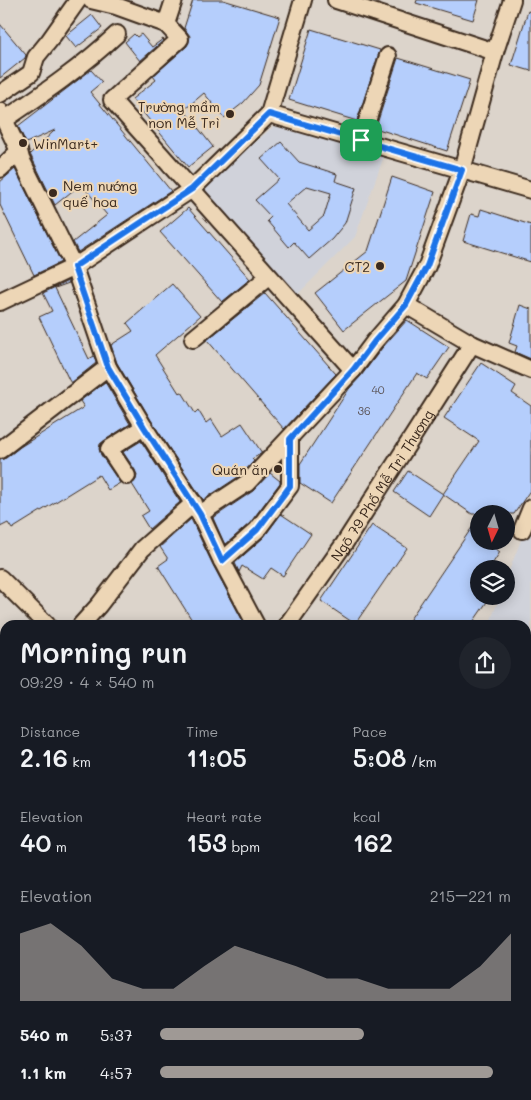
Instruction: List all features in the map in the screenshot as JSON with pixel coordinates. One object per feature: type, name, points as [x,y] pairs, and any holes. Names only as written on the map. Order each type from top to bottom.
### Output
[{"type":"street","points":[[0,94],[31,73],[36,57],[78,0]]},
{"type":"street","points":[[91,0],[116,6],[166,24],[180,39],[112,100],[353,370]]},
{"type":"street","points":[[166,24],[174,0]]},
{"type":"street","points":[[0,302],[74,267],[192,189],[269,114],[303,0]]},
{"type":"street","points":[[336,0],[495,52]]},
{"type":"street","points":[[85,620],[99,605],[142,549],[165,528],[197,508],[247,482],[290,439],[353,370],[406,305],[427,266],[462,170],[495,52],[512,0]]},
{"type":"street","points":[[117,34],[77,69],[56,84],[2,115],[21,159],[74,267],[108,367],[144,427],[197,508],[253,620]]},
{"type":"street","points":[[361,140],[388,56]]},
{"type":"street","points":[[269,114],[531,190]]},
{"type":"street","points":[[0,169],[19,151]]},
{"type":"street","points":[[193,339],[268,277]]},
{"type":"street","points":[[406,305],[472,344],[531,370]]},
{"type":"street","name":"Ngõ 79 Phố Mễ Trì Thượng","points":[[291,620],[344,544],[472,344]]},
{"type":"street","points":[[0,450],[108,367]]},
{"type":"street","points":[[127,476],[109,449],[144,427]]},
{"type":"street","points":[[222,561],[257,530],[290,486],[290,439]]},
{"type":"street","points":[[522,530],[531,508]]},
{"type":"street","points":[[0,578],[42,620]]},
{"type":"shaded area","points":[[274,126],[384,156],[355,237],[295,297],[200,191]]},
{"type":"shaded area","points":[[531,514],[531,620],[491,620],[497,605],[515,605],[515,560],[513,560]]},
{"type":"building","points":[[193,0],[223,0],[280,17],[259,85],[243,103],[224,118],[204,93],[184,110],[213,147],[188,167],[132,99],[156,80],[153,76],[187,46],[190,36],[184,28]]},
{"type":"building","points":[[417,0],[479,0],[473,20],[416,3]]},
{"type":"building","points":[[528,11],[531,12],[531,71],[511,65]]},
{"type":"building","points":[[92,15],[102,28],[76,48],[66,36]]},
{"type":"building","points":[[0,24],[26,55],[25,58],[0,78]]},
{"type":"building","points":[[311,29],[380,50],[357,121],[289,100]]},
{"type":"building","points":[[134,34],[137,37],[141,34],[152,47],[164,40],[140,61],[125,42]]},
{"type":"building","points":[[398,58],[470,80],[447,151],[376,127]]},
{"type":"building","points":[[91,70],[102,82],[90,92],[171,191],[78,252],[73,242],[107,215],[81,184],[55,205],[30,154],[55,130],[26,143],[18,126]]},
{"type":"building","points":[[281,142],[299,162],[337,174],[335,181],[356,188],[345,223],[332,239],[309,259],[294,242],[289,247],[267,221],[271,217],[255,200],[279,179],[261,159]],"holes":[[[307,186],[331,193],[324,216],[308,230],[286,204]]]},
{"type":"building","points":[[15,169],[61,262],[34,275],[0,205],[0,182]]},
{"type":"building","name":"CT2","points":[[392,177],[435,192],[406,281],[344,330],[315,293],[368,251]]},
{"type":"building","points":[[188,208],[250,279],[222,302],[160,232]]},
{"type":"building","points":[[481,209],[531,225],[531,262],[463,241],[471,214],[479,216]]},
{"type":"building","points":[[68,281],[69,283],[55,288],[89,359],[94,356],[96,363],[71,383],[39,317],[52,311],[43,293]]},
{"type":"building","points":[[172,284],[200,316],[155,355],[179,393],[182,392],[195,413],[198,410],[206,423],[211,419],[222,436],[242,423],[262,453],[252,459],[254,461],[241,475],[203,500],[152,422],[117,363],[111,345],[133,331],[127,323]]},
{"type":"building","points":[[265,293],[336,374],[284,429],[207,340]]},
{"type":"building","points":[[520,305],[531,309],[531,359],[515,352],[517,346],[509,343]]},
{"type":"building","points":[[407,320],[449,347],[427,379],[417,373],[331,503],[300,483],[300,464],[349,389]]},
{"type":"building","points":[[481,363],[516,386],[512,393],[531,406],[531,489],[515,513],[515,505],[470,505],[470,513],[443,494],[479,441],[444,418]]},
{"type":"building","points":[[105,382],[130,424],[100,444],[99,449],[120,483],[108,490],[99,475],[12,529],[8,523],[0,527],[0,460],[6,458],[20,447],[84,407],[80,401]]},
{"type":"building","points":[[141,441],[180,502],[149,529],[141,516],[149,511],[132,484],[136,480],[137,475],[123,452]]},
{"type":"building","points":[[408,471],[443,494],[429,516],[394,492]]},
{"type":"building","points":[[270,473],[280,483],[250,523],[225,545],[213,518],[253,491]]},
{"type":"building","points":[[281,514],[311,534],[283,576],[271,568],[263,579],[242,566],[239,572],[235,563],[264,537]]},
{"type":"building","points":[[191,519],[242,620],[192,620],[158,566],[168,559],[160,547]]},
{"type":"building","points":[[372,525],[407,548],[358,620],[349,620],[321,601]]},
{"type":"building","points":[[470,530],[470,550],[497,550],[500,552],[495,560],[470,560],[470,605],[485,605],[474,620],[409,620]]},
{"type":"place","name":"Trường mầm non Mễ Trì","points":[[230,114]]},
{"type":"place","name":"WinMart+","points":[[23,143]]},
{"type":"place","name":"Nem nướng quế hoa","points":[[53,193]]},
{"type":"place","name":"CT2","points":[[380,266]]},
{"type":"place","name":"Quán ăn","points":[[278,469]]},
{"type":"route","points":[[269,114],[361,140],[462,170],[427,266],[406,305],[353,370],[290,439],[290,486],[257,530],[222,561],[194,503],[144,427],[108,367],[74,267],[192,189],[269,114]]}]
